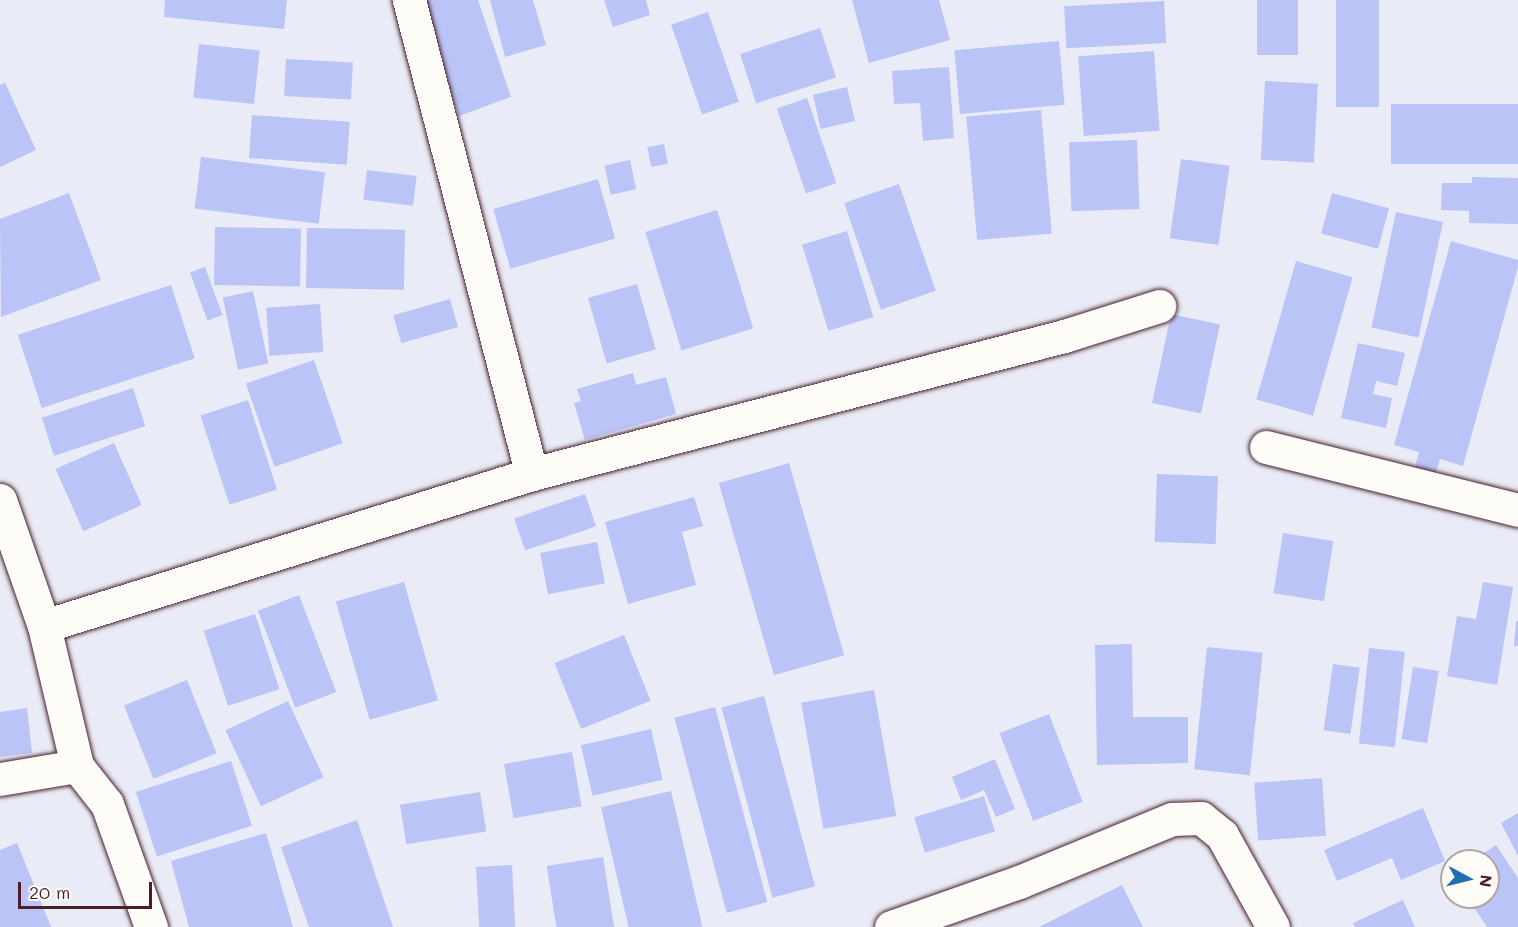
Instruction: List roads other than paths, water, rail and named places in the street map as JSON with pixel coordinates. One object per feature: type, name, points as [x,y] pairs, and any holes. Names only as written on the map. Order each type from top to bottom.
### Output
[{"type":"street","points":[[409,0],[532,474]]},
{"type":"street","points":[[44,626],[532,474],[1064,336],[1159,306]]},
{"type":"street","points":[[1266,447],[1518,510]]},
{"type":"street","points":[[0,500],[44,626],[77,766],[107,804],[152,927]]},
{"type":"street","points":[[0,779],[77,766]]},
{"type":"street","points":[[891,927],[1019,882],[1172,819],[1201,818],[1222,835],[1273,927]]}]
